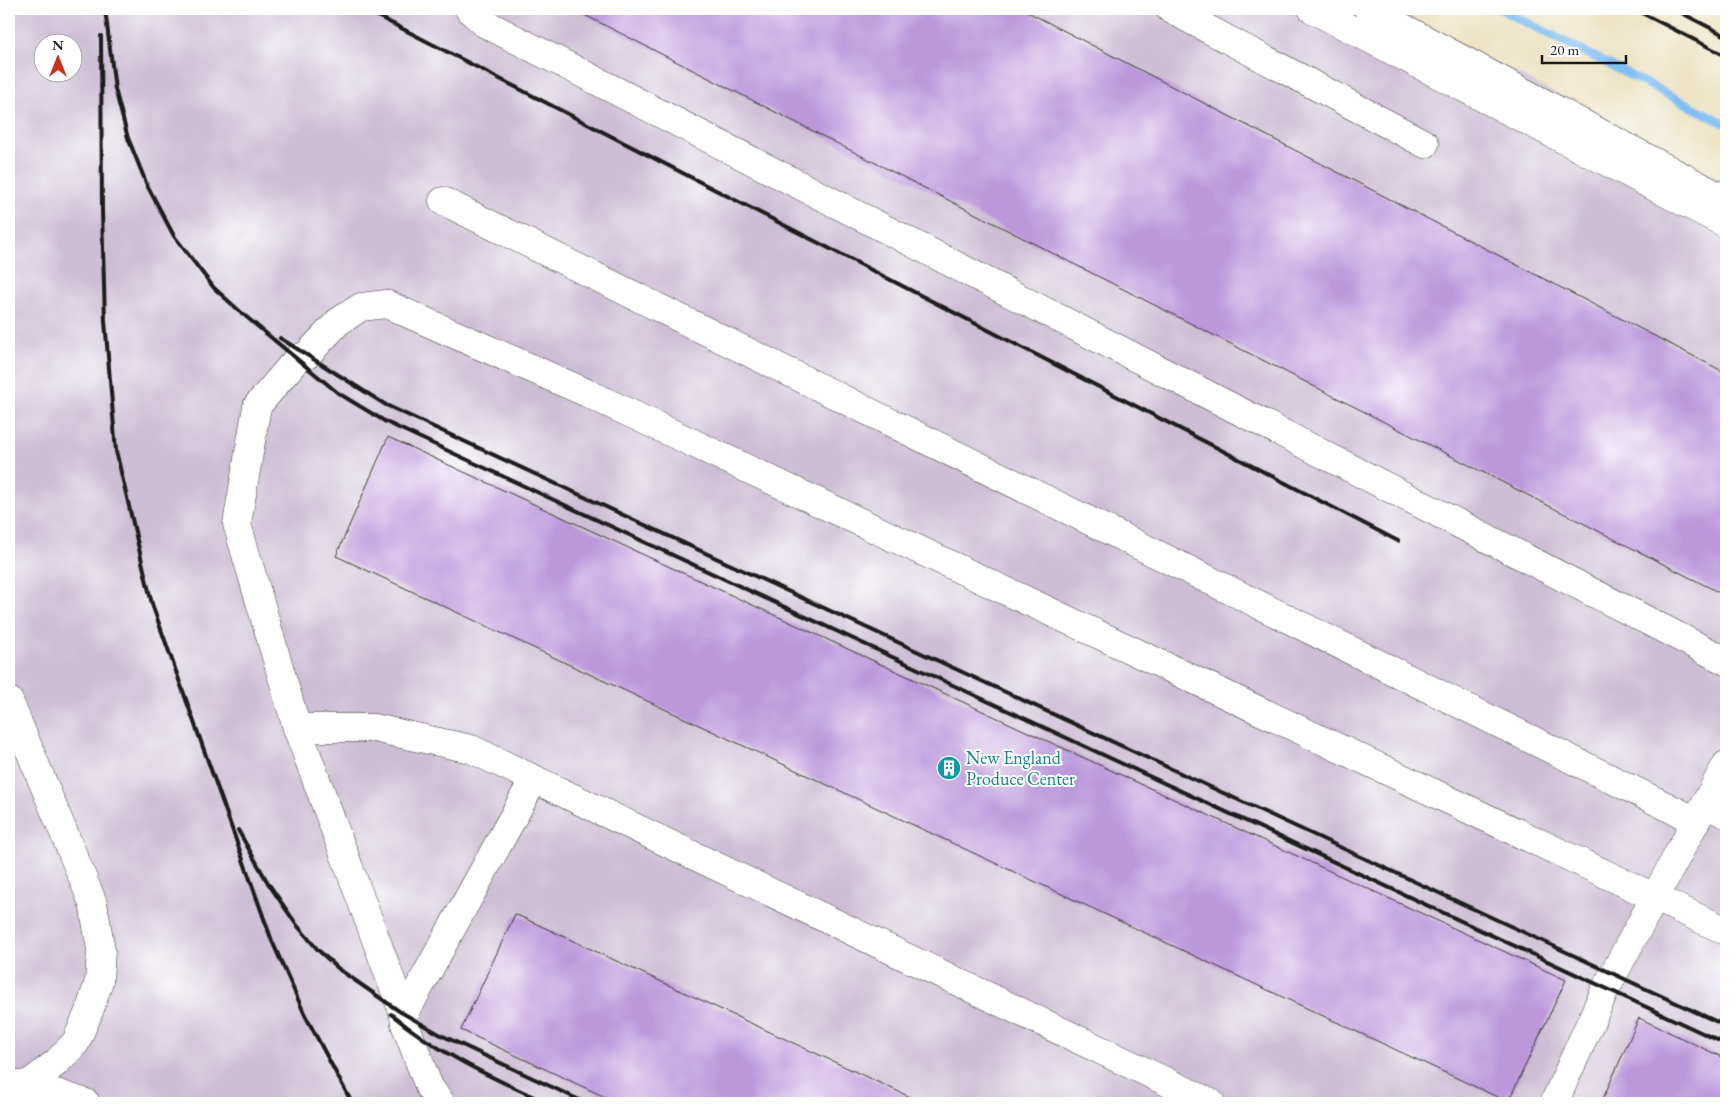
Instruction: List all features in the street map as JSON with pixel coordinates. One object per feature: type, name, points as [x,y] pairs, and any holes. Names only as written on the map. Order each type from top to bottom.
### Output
[{"type":"lane","points":[[469,9],[484,23],[493,28],[1726,661]]},
{"type":"lane","points":[[1170,9],[1425,144]]},
{"type":"lane","points":[[1312,9],[1726,224]]},
{"type":"lane","points":[[1368,9],[1726,200]]},
{"type":"lane","points":[[443,201],[1709,813]]},
{"type":"lane","points":[[441,1103],[429,1088],[405,1024],[404,1015],[297,728],[238,524],[257,406],[297,359],[307,354],[338,322],[361,307],[386,304],[587,393],[1726,931]]},
{"type":"lane","points":[[9,701],[93,903],[101,950],[99,981],[76,1042],[57,1062],[19,1085]]},
{"type":"lane","points":[[297,728],[374,728],[471,749],[1211,1103]]},
{"type":"lane","points":[[1554,1103],[1606,988],[1655,897],[1709,813],[1726,765]]},
{"type":"lane","points":[[404,1015],[534,779]]},
{"type":"lane","points":[[19,1085],[86,1103]]},
{"type":"shaded area","points":[[9,9],[1394,9],[1726,183],[1726,1103],[9,1103]]},
{"type":"building","points":[[573,9],[1022,9],[1726,373],[1726,596]]},
{"type":"building","name":"New England Produce Center","points":[[388,437],[1566,980],[1508,1102],[336,556]]},
{"type":"building","points":[[515,914],[923,1103],[618,1103],[461,1030]]},
{"type":"building","points":[[1639,1018],[1726,1059],[1726,1103],[1601,1103]]},
{"type":"waterway","points":[[1500,9],[1726,124]]},
{"type":"railway","points":[[105,9],[115,89],[128,138],[147,185],[174,236],[214,288],[338,393],[386,422],[1726,1044]]},
{"type":"railway","points":[[364,9],[1398,541]]},
{"type":"railway","points":[[1634,9],[1726,56]]},
{"type":"railway","points":[[1674,9],[1726,36]]},
{"type":"railway","points":[[101,36],[105,321],[116,451],[152,604],[272,941],[305,1015],[352,1103]]},
{"type":"railway","points":[[280,338],[386,405],[1726,1026]]},
{"type":"railway","points":[[238,830],[268,883],[296,924],[318,950],[340,970],[399,1011],[441,1035],[586,1103]]},
{"type":"railway","points":[[391,1014],[446,1053],[547,1103]]},
{"type":"place","name":"New England Produce Center","points":[[949,768]]}]
